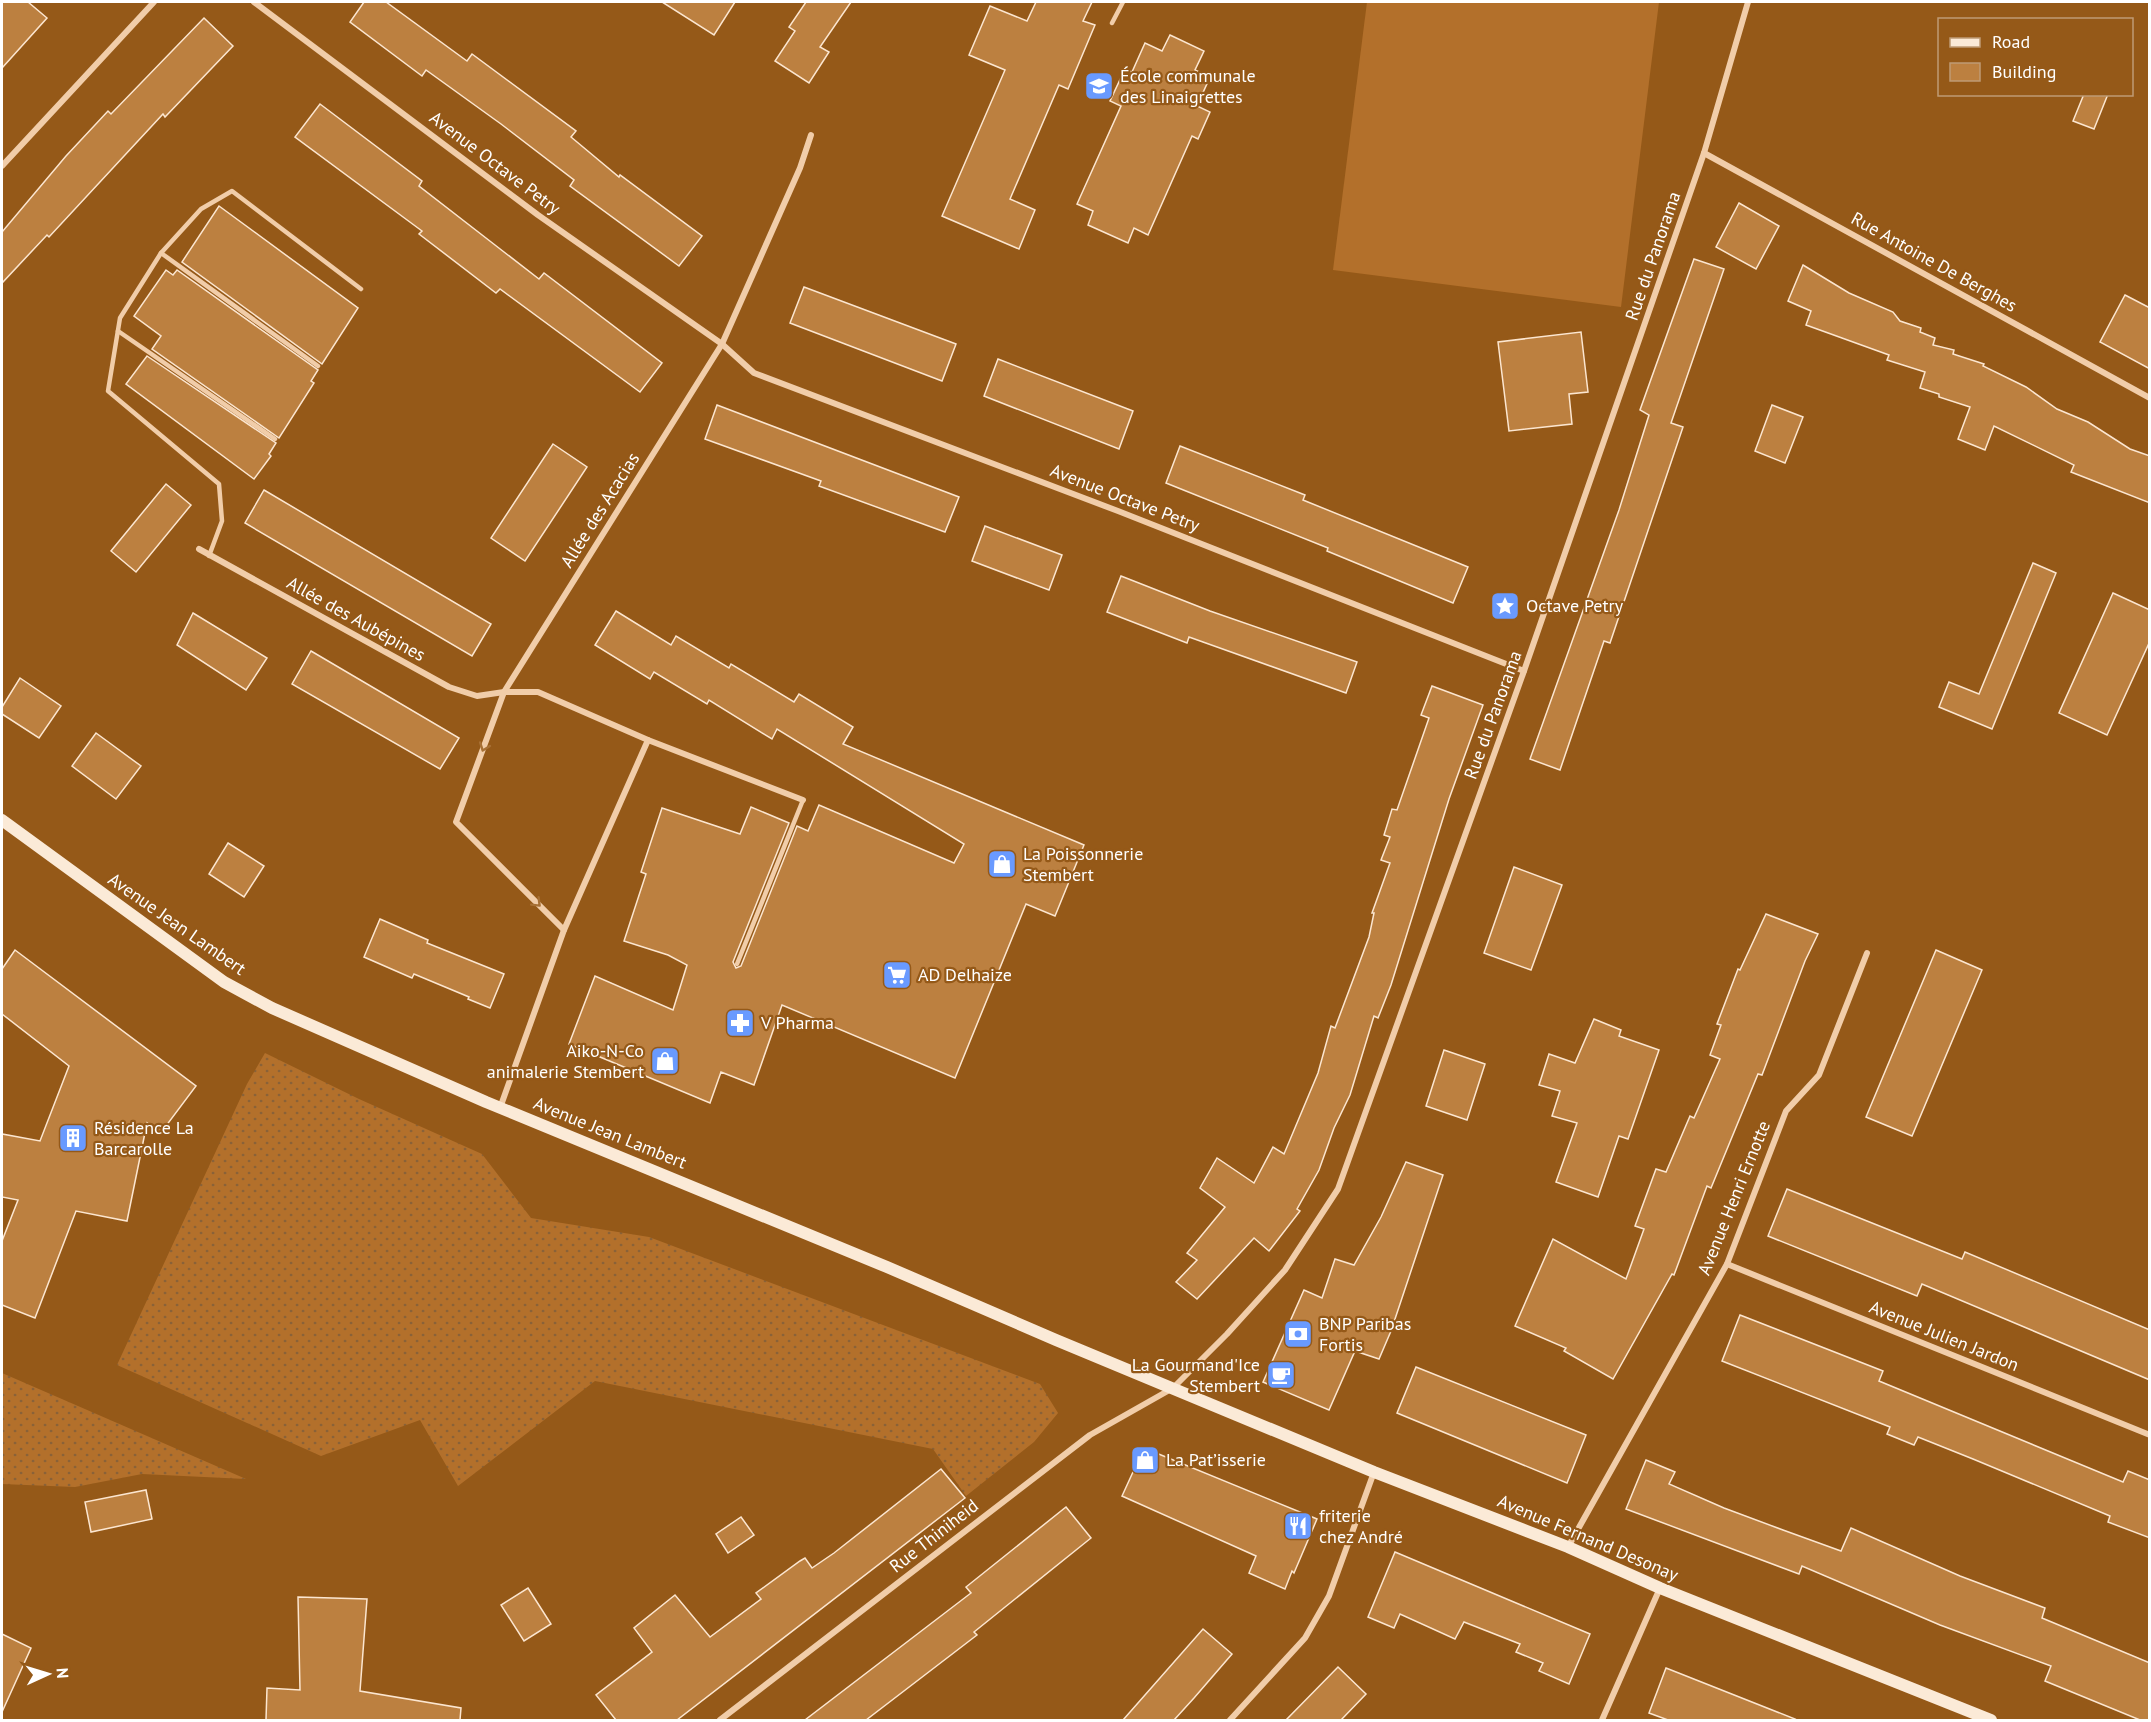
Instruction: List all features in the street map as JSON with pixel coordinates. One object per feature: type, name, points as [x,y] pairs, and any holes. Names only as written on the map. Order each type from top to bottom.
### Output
[{"type":"main road","name":"Avenue Jean Lambert","points":[[2,820],[224,982],[272,1008],[500,1108],[877,1262],[1067,1345],[1173,1388]]},
{"type":"main road","name":"Avenue Fernand Desonay","points":[[1173,1388],[1374,1472],[1568,1547],[1660,1588],[1991,1720]]},
{"type":"street","points":[[2,166],[154,2]]},
{"type":"street","name":"Avenue Octave Petry","points":[[254,2],[538,215],[722,345],[754,373],[1118,511],[1524,671]]},
{"type":"street","name":"Rue du Panorama","points":[[1173,1388],[1227,1334],[1285,1270],[1338,1189],[1524,671],[1704,153],[1748,2]]},
{"type":"street","points":[[722,345],[800,168],[811,135]]},
{"type":"street","name":"Rue Antoine De Berghes","points":[[1704,153],[2150,398]]},
{"type":"street","name":"Allée des Acacias","points":[[564,930],[456,822],[504,692],[722,345]]},
{"type":"street","name":"Allée des Aubépines","points":[[198,549],[449,687],[477,696],[504,692]]},
{"type":"street","points":[[504,692],[538,692],[648,740],[803,800]]},
{"type":"street","points":[[500,1108],[564,930],[648,740]]},
{"type":"street","name":"Avenue Henri Ernotte","points":[[1568,1547],[1727,1264],[1786,1111],[1819,1075],[1867,953]]},
{"type":"street","name":"Avenue Julien Jardon","points":[[1727,1264],[2150,1435]]},
{"type":"street","name":"Rue Thiniheid","points":[[720,1720],[1089,1435],[1173,1388]]},
{"type":"street","points":[[1230,1720],[1305,1638],[1329,1596],[1366,1500],[1374,1472]]},
{"type":"street","points":[[1602,1720],[1660,1588]]},
{"type":"lane","points":[[1112,23],[1123,2]]},
{"type":"lane","points":[[209,556],[222,521],[219,484],[108,391],[120,318],[161,253],[201,209],[232,191],[361,289]]},
{"type":"lane","points":[[161,253],[318,366]]},
{"type":"lane","points":[[118,331],[275,439]]},
{"type":"lane","points":[[737,964],[803,800]]},
{"type":"shaded area","points":[[1367,2],[1659,2],[1621,307],[1333,270]]},
{"type":"shaded area","points":[[265,1053],[359,1099],[482,1154],[531,1218],[649,1237],[1040,1384],[1058,1413],[1034,1442],[966,1496],[933,1449],[595,1381],[458,1486],[420,1420],[321,1456],[117,1365],[247,1084]]},
{"type":"shaded area","points":[[2,1373],[246,1479],[142,1474],[75,1487],[2,1484]]},
{"type":"building","points":[[2,2],[28,2],[47,18],[2,68]]},
{"type":"building","points":[[364,2],[386,2],[467,61],[472,54],[576,131],[571,137],[619,177],[620,175],[702,236],[679,266],[570,186],[574,180],[501,124],[426,70],[422,76],[350,22]]},
{"type":"building","points":[[662,2],[735,2],[714,35]]},
{"type":"building","points":[[806,2],[851,2],[820,47],[829,52],[809,83],[775,61],[795,31],[789,27]]},
{"type":"building","points":[[1036,2],[1092,2],[1083,21],[1095,25],[1068,89],[1059,85],[1010,199],[1035,210],[1019,249],[942,216],[1005,70],[969,55],[990,6],[1027,21]]},
{"type":"building","points":[[204,18],[233,46],[165,117],[163,114],[49,237],[47,235],[2,283],[2,232],[66,156],[108,111],[111,114]]},
{"type":"building","points":[[1170,35],[1204,51],[1195,70],[1210,77],[1197,106],[1210,112],[1198,139],[1192,136],[1148,235],[1134,228],[1128,243],[1088,225],[1093,211],[1077,204],[1121,106],[1110,101],[1125,69],[1132,72],[1145,43],[1162,51]]},
{"type":"building","points":[[2083,96],[2107,96],[2094,129],[2073,121]]},
{"type":"building","points":[[320,104],[422,181],[419,186],[539,279],[544,273],[662,363],[640,392],[500,289],[496,293],[419,234],[422,231],[295,137]]},
{"type":"building","points":[[1739,203],[1779,226],[1756,269],[1716,247]]},
{"type":"building","points":[[219,206],[358,308],[322,364],[182,262]]},
{"type":"building","points":[[1694,259],[1724,269],[1671,423],[1683,427],[1610,643],[1604,641],[1560,770],[1530,759],[1619,510],[1649,415],[1640,410]]},
{"type":"building","points":[[1803,265],[1849,293],[1893,312],[1900,321],[1921,328],[1920,332],[1935,338],[1933,345],[1954,350],[1953,354],[1984,364],[1983,366],[2026,387],[2057,409],[2088,422],[2130,449],[2150,456],[2150,503],[2071,472],[2074,465],[1994,426],[1985,450],[1958,439],[1970,407],[1920,388],[1925,372],[1887,360],[1889,355],[1806,325],[1811,311],[1788,301]]},
{"type":"building","points":[[166,270],[173,275],[177,270],[318,370],[311,381],[314,383],[279,438],[152,349],[161,336],[134,316]]},
{"type":"building","points":[[804,287],[956,344],[942,381],[790,323]]},
{"type":"building","points":[[2125,295],[2150,308],[2150,369],[2100,342]]},
{"type":"building","points":[[1581,332],[1588,392],[1569,394],[1572,424],[1509,431],[1498,342]]},
{"type":"building","points":[[147,356],[276,443],[269,454],[271,456],[254,479],[126,384]]},
{"type":"building","points":[[998,359],[1133,411],[1119,449],[984,396]]},
{"type":"building","points":[[717,405],[959,497],[945,532],[819,486],[821,481],[705,439]]},
{"type":"building","points":[[1772,405],[1803,417],[1785,463],[1755,451]]},
{"type":"building","points":[[553,444],[587,467],[525,561],[491,538]]},
{"type":"building","points":[[1180,446],[1305,495],[1303,500],[1468,567],[1453,603],[1327,551],[1328,548],[1166,483]]},
{"type":"building","points":[[166,484],[191,505],[136,572],[111,551]]},
{"type":"building","points":[[264,490],[491,624],[472,656],[245,523]]},
{"type":"building","points":[[985,526],[1062,555],[1049,590],[972,561]]},
{"type":"building","points":[[2033,563],[2056,573],[1992,729],[1939,707],[1949,682],[1979,694]]},
{"type":"building","points":[[1121,576],[1210,611],[1357,662],[1346,693],[1189,637],[1187,643],[1107,612]]},
{"type":"building","points":[[2113,593],[2150,610],[2150,641],[2107,735],[2059,713]]},
{"type":"building","points":[[616,611],[671,645],[676,636],[729,668],[731,664],[794,702],[799,694],[853,727],[843,744],[1084,845],[1055,916],[1026,904],[955,1078],[782,1005],[754,1085],[721,1072],[710,1103],[569,1044],[595,976],[673,1010],[687,965],[668,955],[624,941],[646,874],[641,872],[662,808],[740,834],[751,807],[789,823],[733,962],[736,968],[741,966],[797,826],[808,831],[819,805],[954,863],[964,844],[777,729],[772,739],[709,700],[707,704],[654,672],[650,679],[595,645]]},
{"type":"building","points":[[193,613],[267,658],[246,690],[177,645]]},
{"type":"building","points":[[311,651],[459,738],[440,769],[292,684]]},
{"type":"building","points":[[20,678],[61,706],[39,738],[2,714],[2,707]]},
{"type":"building","points":[[1432,686],[1483,705],[1449,799],[1391,985],[1378,1018],[1374,1016],[1350,1095],[1334,1128],[1319,1170],[1297,1209],[1300,1211],[1269,1251],[1254,1238],[1197,1299],[1176,1282],[1197,1260],[1187,1253],[1225,1207],[1200,1188],[1217,1158],[1254,1183],[1273,1147],[1284,1154],[1318,1073],[1331,1026],[1335,1028],[1369,937],[1374,913],[1372,913],[1390,863],[1381,860],[1390,837],[1384,835],[1392,809],[1397,810],[1429,718],[1421,715]]},
{"type":"building","points":[[96,733],[141,766],[116,799],[72,766]]},
{"type":"building","points":[[228,843],[264,866],[244,897],[209,874]]},
{"type":"building","points":[[1514,867],[1562,885],[1531,970],[1484,953]]},
{"type":"building","points":[[1766,914],[1818,934],[1805,961],[1762,1075],[1758,1074],[1711,1188],[1707,1186],[1674,1275],[1672,1274],[1613,1379],[1564,1351],[1566,1348],[1515,1326],[1553,1239],[1626,1279],[1644,1229],[1635,1226],[1656,1169],[1666,1172],[1690,1116],[1694,1118],[1720,1059],[1710,1055],[1721,1025],[1717,1024],[1738,969],[1740,970]]},
{"type":"building","points":[[380,919],[428,940],[427,943],[504,974],[490,1008],[414,974],[412,978],[364,957]]},
{"type":"building","name":"Résidence La Barcarolle","points":[[15,950],[196,1086],[160,1134],[147,1123],[127,1221],[76,1211],[35,1318],[2,1305],[2,1241],[18,1200],[2,1197],[2,1134],[40,1141],[69,1066],[2,1014],[2,969]]},
{"type":"building","points":[[1936,950],[1982,970],[1912,1136],[1866,1117]]},
{"type":"building","points":[[1594,1019],[1621,1030],[1619,1036],[1659,1050],[1628,1139],[1619,1136],[1598,1197],[1556,1182],[1577,1123],[1552,1116],[1560,1091],[1539,1085],[1549,1054],[1575,1063]]},
{"type":"building","points":[[1444,1050],[1485,1064],[1467,1120],[1426,1106]]},
{"type":"building","points":[[1406,1162],[1443,1175],[1391,1331],[1379,1359],[1355,1351],[1329,1410],[1263,1382],[1304,1290],[1322,1298],[1335,1259],[1354,1265],[1381,1217]]},
{"type":"building","points":[[1787,1189],[1962,1259],[1965,1252],[2150,1330],[2150,1380],[1922,1284],[1917,1296],[1768,1236]]},
{"type":"building","points":[[1740,1315],[1883,1371],[1879,1381],[2123,1482],[2128,1471],[2150,1480],[2150,1538],[2108,1522],[2110,1516],[1973,1459],[1918,1437],[1914,1445],[1887,1434],[1890,1427],[1722,1361]]},
{"type":"building","points":[[1416,1367],[1586,1435],[1567,1483],[1397,1413]]},
{"type":"building","points":[[1144,1448],[1317,1519],[1285,1589],[1249,1573],[1256,1556],[1122,1496]]},
{"type":"building","points":[[1646,1460],[1675,1472],[1669,1484],[1783,1530],[1841,1551],[1851,1528],[1960,1576],[2045,1608],[2042,1618],[2150,1663],[2150,1720],[2140,1720],[2045,1681],[2051,1666],[1940,1625],[1802,1566],[1799,1574],[1626,1509]]},
{"type":"building","points":[[941,1469],[965,1498],[677,1720],[616,1720],[596,1695],[652,1652],[634,1628],[675,1595],[710,1637],[761,1599],[756,1593],[800,1561],[805,1558],[812,1568]]},
{"type":"building","points":[[146,1490],[152,1519],[91,1532],[85,1502]]},
{"type":"building","points":[[1066,1507],[1091,1538],[974,1632],[977,1635],[866,1720],[805,1720],[971,1593],[966,1587]]},
{"type":"building","points":[[741,1517],[754,1535],[728,1553],[716,1534]]},
{"type":"building","points":[[1395,1552],[1590,1634],[1569,1684],[1539,1671],[1543,1663],[1516,1652],[1520,1644],[1464,1622],[1455,1639],[1400,1614],[1394,1628],[1368,1617]]},
{"type":"building","points":[[528,1588],[551,1624],[524,1641],[501,1605]]},
{"type":"building","points":[[298,1597],[367,1599],[360,1691],[461,1708],[460,1720],[266,1720],[267,1688],[300,1690]]},
{"type":"building","points":[[1203,1629],[1232,1654],[1194,1698],[1174,1720],[1123,1720]]},
{"type":"building","points":[[2,1634],[31,1648],[2,1712]]},
{"type":"building","points":[[1338,1667],[1366,1694],[1341,1720],[1286,1720]]},
{"type":"building","points":[[1666,1668],[1795,1719],[1668,1720],[1649,1713]]},
{"type":"place","name":"École communale des Linaigrettes","points":[[1099,86]]},
{"type":"place","name":"Octave Petry","points":[[1505,606]]},
{"type":"place","name":"La Poissonnerie Stembert","points":[[1002,864]]},
{"type":"place","name":"AD Delhaize","points":[[897,975]]},
{"type":"place","name":"V Pharma","points":[[740,1023]]},
{"type":"place","name":"Aiko-N-Co animalerie Stembert","points":[[665,1061]]},
{"type":"place","name":"Résidence La Barcarolle","points":[[73,1138]]},
{"type":"place","name":"BNP Paribas Fortis","points":[[1298,1334]]},
{"type":"place","name":"La Gourmand'Ice Stembert","points":[[1281,1375]]},
{"type":"place","name":"La Pat’isserie","points":[[1145,1460]]},
{"type":"place","name":"friterie chez André","points":[[1298,1526]]}]
